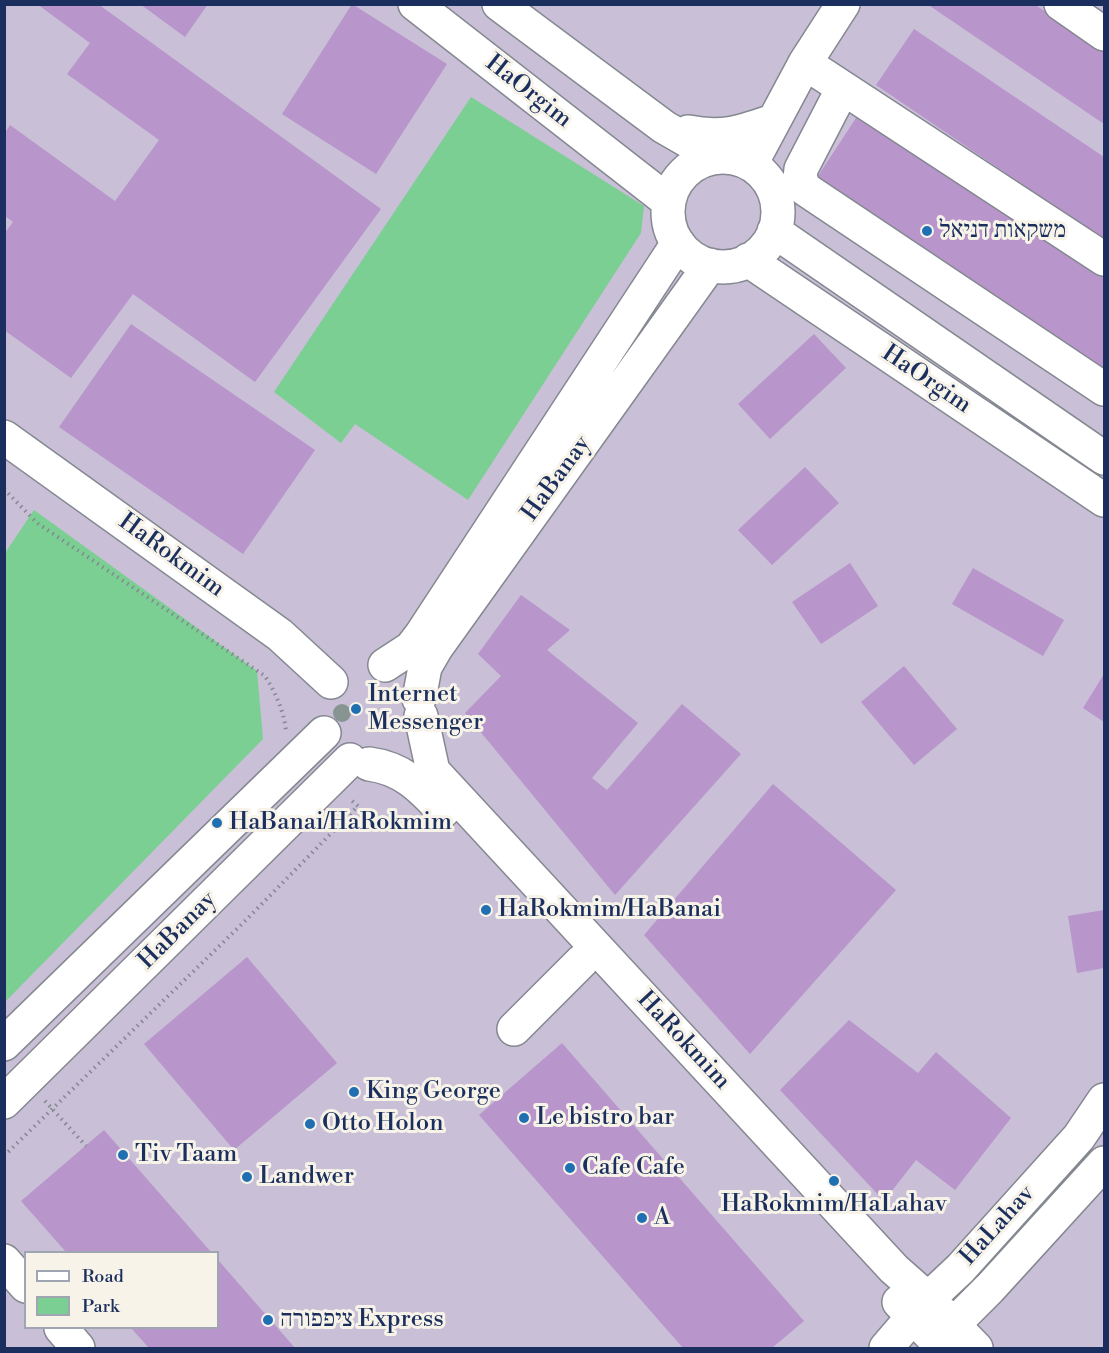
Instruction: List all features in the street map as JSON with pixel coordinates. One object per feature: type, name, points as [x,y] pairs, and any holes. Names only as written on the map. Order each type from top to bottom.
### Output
[{"type":"street","name":"HaOrgim","points":[[415,4],[669,202]]},
{"type":"street","points":[[499,4],[663,127],[716,157]]},
{"type":"street","points":[[751,164],[805,63],[843,4]]},
{"type":"street","points":[[1061,4],[1104,34]]},
{"type":"street","points":[[805,63],[1104,259]]},
{"type":"street","points":[[843,88],[801,169],[800,178],[805,189],[1104,389]]},
{"type":"street","points":[[663,127],[708,136],[732,135],[774,121]]},
{"type":"street","points":[[716,157],[734,158],[751,164],[766,176],[775,194],[778,213],[774,231],[764,249],[748,260],[730,266],[710,265],[692,257],[678,243],[668,216],[669,202],[675,186],[685,172],[700,162],[716,157]]},
{"type":"street","name":"HaOrgim","points":[[774,231],[1104,458]]},
{"type":"street","name":"HaBanay","points":[[385,665],[411,648],[421,634],[678,243]]},
{"type":"street","name":"HaOrgim","points":[[748,260],[1104,500]]},
{"type":"street","name":"HaBanay","points":[[420,707],[425,667],[436,648],[710,265]]},
{"type":"street","name":"HaRokmim","points":[[4,437],[280,635],[331,682]]},
{"type":"street","points":[[385,665],[400,672],[411,684],[420,707],[418,732],[410,745],[398,756],[384,762],[360,762],[335,749],[324,733],[321,707],[331,682],[356,666],[385,665]]},
{"type":"street","name":"HaRokmim","points":[[420,707],[434,771],[887,1276]]},
{"type":"street","name":"HaBanay","points":[[4,1044],[324,733]]},
{"type":"street","name":"HaBanay","points":[[16,1091],[360,762]]},
{"type":"street","name":"HaRokmim","points":[[360,762],[387,766],[416,782],[582,961],[887,1276],[921,1308],[940,1341],[976,1348]]},
{"type":"street","points":[[514,1029],[582,961]]},
{"type":"street","name":"HaLahav","points":[[886,1348],[1079,1137],[1104,1100]]},
{"type":"street","name":"HaLahav","points":[[940,1341],[1104,1163]]},
{"type":"street","points":[[4,1261],[24,1284]]},
{"type":"street","points":[[879,1348],[887,1333],[887,1276],[938,1279],[960,1269]]},
{"type":"street","points":[[984,1348],[979,1336],[990,1288]]},
{"type":"street","points":[[62,1329],[78,1348]]},
{"type":"path","points":[[4,489],[38,523],[265,676]]},
{"type":"path","points":[[4,1156],[54,1110],[358,806]]},
{"type":"path","points":[[16,1091],[54,1110],[86,1146]]},
{"type":"shaded area","points":[[5,5],[1104,5],[1104,1348],[5,1348]]},
{"type":"green space","points":[[471,97],[644,206],[641,233],[468,500],[355,424],[341,443],[274,392]]},
{"type":"green space","points":[[34,510],[257,671],[263,739],[5,1002],[5,553]]},
{"type":"building","points":[[37,4],[98,4],[381,209],[255,382],[133,294],[71,378],[4,330],[4,234],[13,222],[5,216],[5,133],[10,125],[115,201],[159,140],[67,74],[90,43]]},
{"type":"building","points":[[140,4],[208,4],[185,37]]},
{"type":"building","points":[[352,4],[447,64],[376,174],[282,114]]},
{"type":"building","points":[[927,4],[1034,4],[1104,52],[1104,124]]},
{"type":"building","points":[[914,29],[1104,157],[1104,240],[876,85]]},
{"type":"building","points":[[858,115],[1104,278],[1104,371],[816,179]]},
{"type":"building","points":[[131,324],[315,450],[243,554],[59,427]]},
{"type":"building","points":[[814,334],[846,368],[770,439],[738,404]]},
{"type":"building","points":[[805,467],[839,503],[772,565],[738,530]]},
{"type":"building","points":[[850,563],[878,606],[821,644],[792,602]]},
{"type":"building","points":[[973,568],[1064,620],[1043,656],[952,604]]},
{"type":"building","points":[[521,595],[570,630],[547,650],[638,723],[592,778],[607,790],[682,704],[741,754],[615,895],[465,713],[501,676],[478,654]]},
{"type":"building","points":[[904,666],[957,729],[914,765],[861,702]]},
{"type":"building","points":[[1104,674],[1104,722],[1083,708]]},
{"type":"building","points":[[773,784],[896,890],[750,1054],[644,935]]},
{"type":"building","points":[[1104,910],[1104,968],[1077,973],[1068,916]]},
{"type":"building","points":[[247,957],[337,1063],[234,1150],[144,1044]]},
{"type":"building","points":[[849,1020],[918,1073],[936,1052],[1011,1118],[955,1190],[916,1160],[884,1201],[780,1090]]},
{"type":"building","name":"A","points":[[562,1043],[804,1321],[772,1348],[683,1348],[479,1115]]},
{"type":"building","points":[[104,1130],[210,1251],[65,1251],[21,1201]]},
{"type":"building","points":[[219,1261],[295,1348],[149,1348],[132,1329],[219,1329]]},
{"type":"place","name":"משקאות דניאל","points":[[927,231]]},
{"type":"place","name":"Internet Messenger","points":[[356,709]]},
{"type":"place","name":"HaBanai/HaRokmim","points":[[217,823]]},
{"type":"place","name":"HaRokmim/HaBanai","points":[[486,910]]},
{"type":"place","name":"King George","points":[[354,1092]]},
{"type":"place","name":"Le bistro bar","points":[[524,1118]]},
{"type":"place","name":"Otto Holon","points":[[310,1124]]},
{"type":"place","name":"Tiv Taam","points":[[123,1155]]},
{"type":"place","name":"Cafe Cafe","points":[[570,1168]]},
{"type":"place","name":"Landwer","points":[[247,1177]]},
{"type":"place","name":"HaRokmim/HaLahav","points":[[834,1181]]},
{"type":"place","name":"A","points":[[642,1218]]},
{"type":"place","name":"ציפפורה Express","points":[[268,1320]]}]
